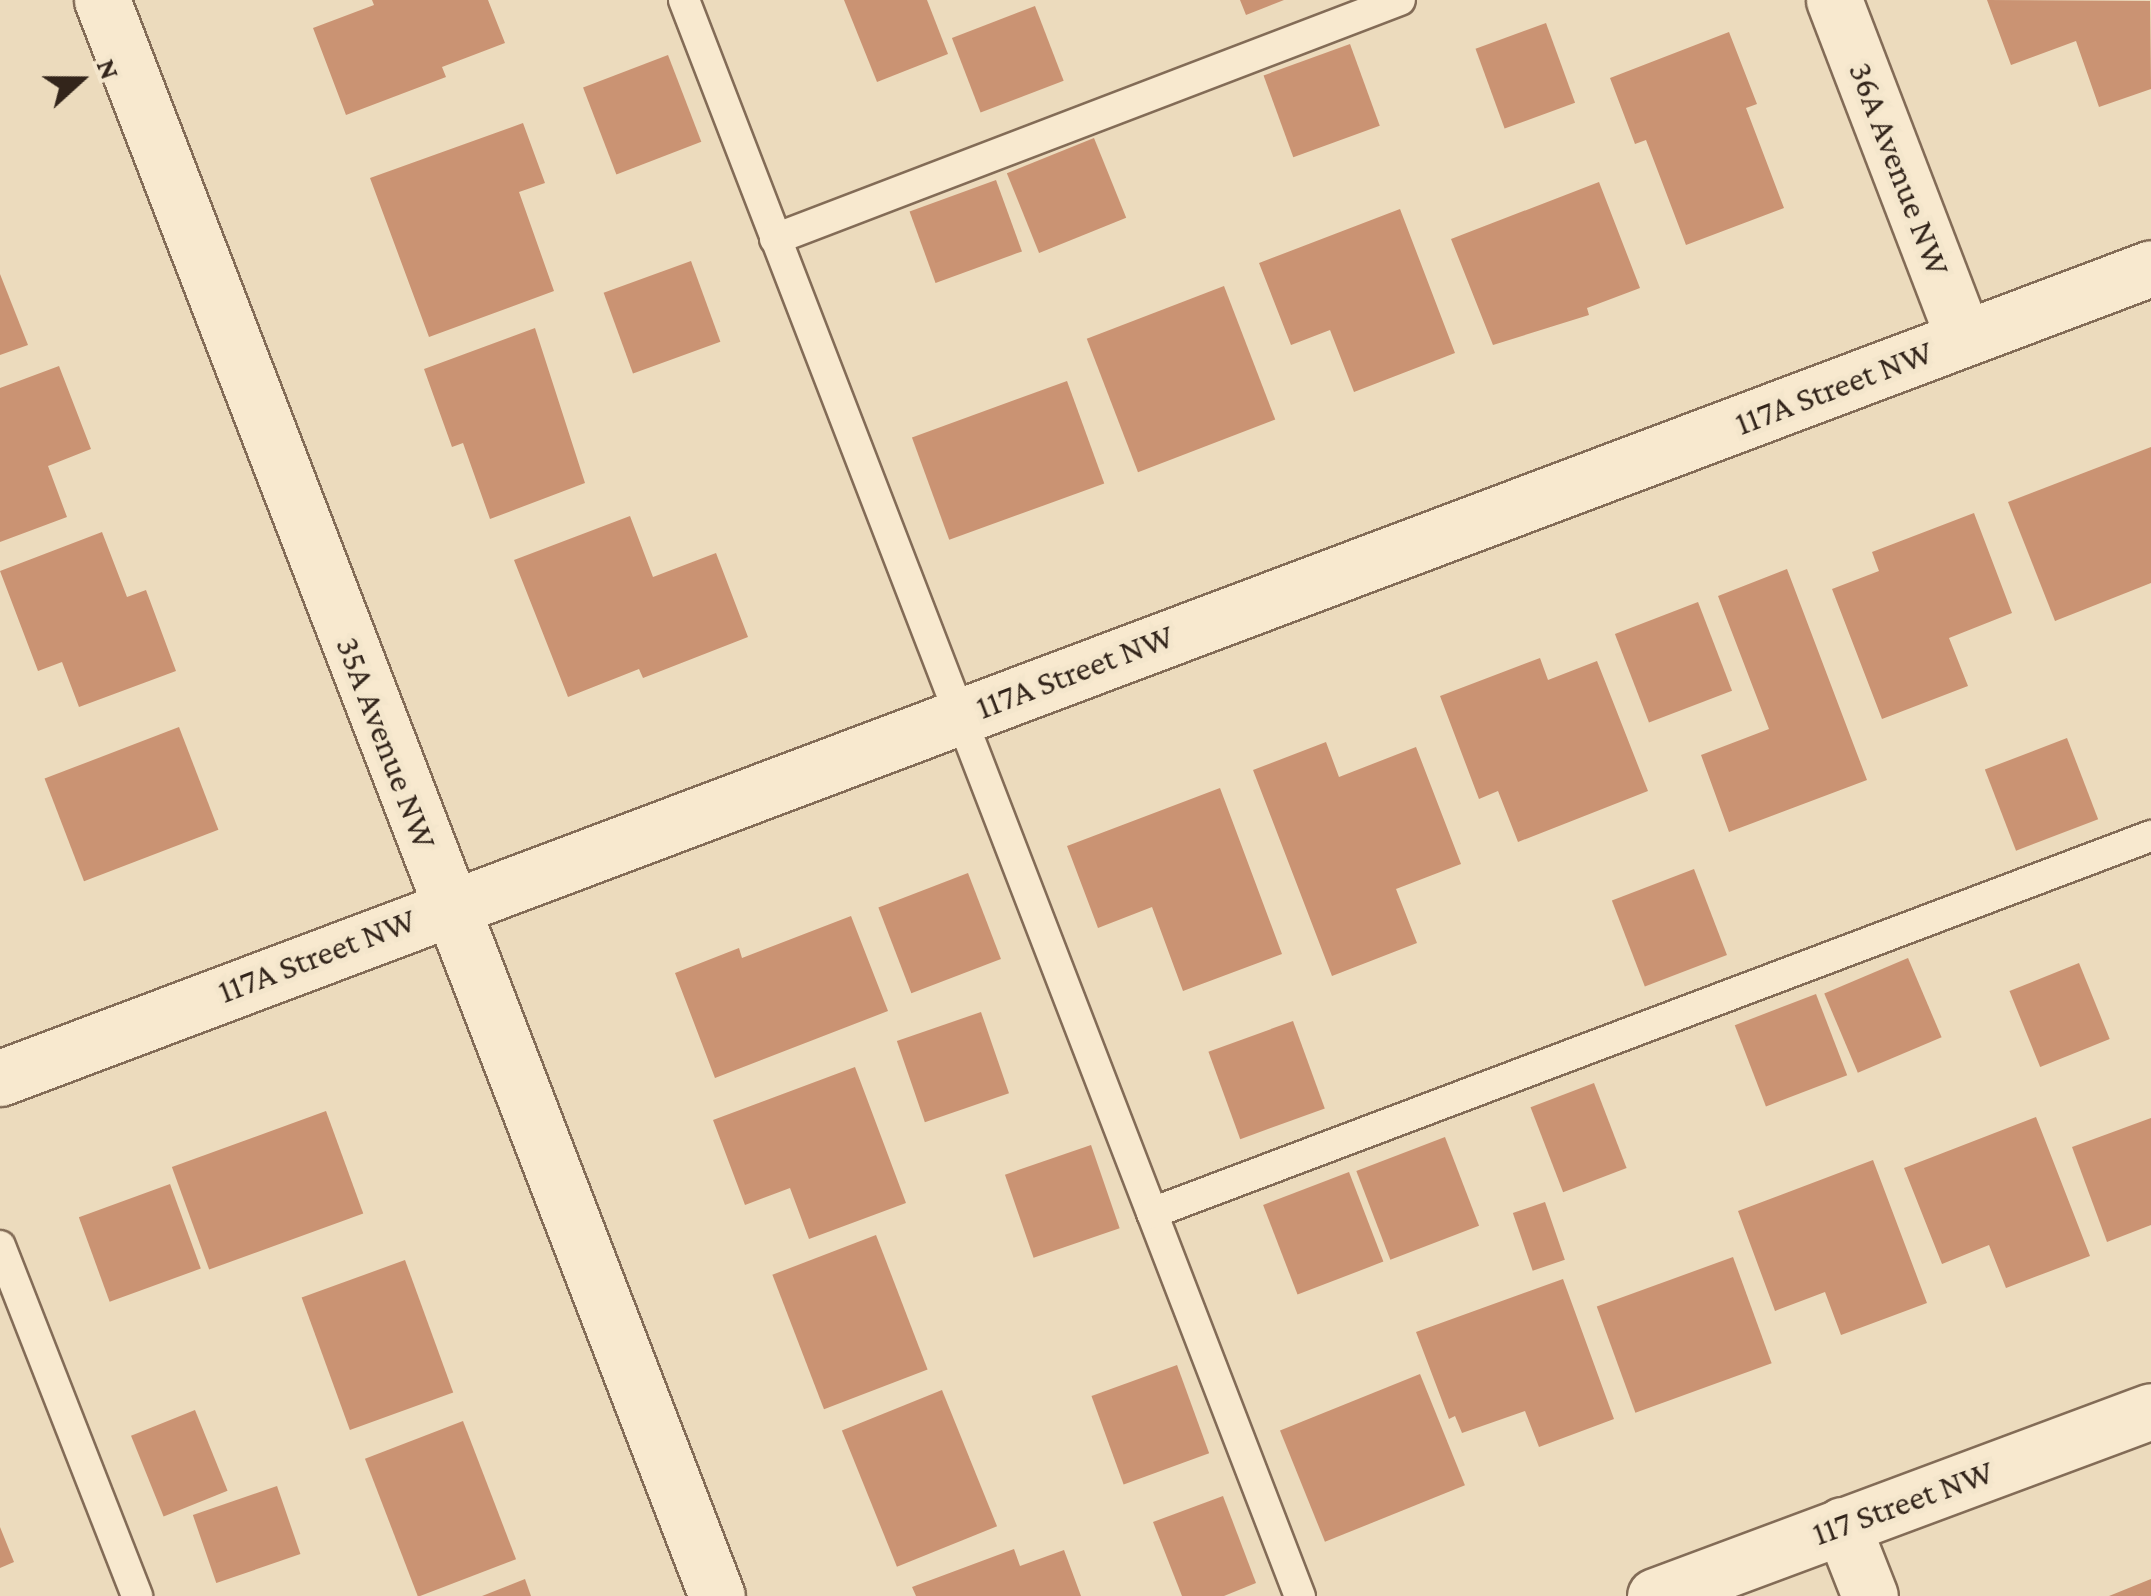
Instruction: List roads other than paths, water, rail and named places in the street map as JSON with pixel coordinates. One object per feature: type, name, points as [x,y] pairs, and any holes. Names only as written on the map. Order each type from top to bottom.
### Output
[{"type":"street","name":"35A Avenue NW","points":[[102,0],[717,1596]]},
{"type":"street","name":"36A Avenue NW","points":[[1834,0],[1964,338]]},
{"type":"street","name":"117A Street NW","points":[[0,1078],[2151,268]]},
{"type":"street","name":"117 Street NW","points":[[1656,1596],[2151,1411]]},
{"type":"street","points":[[1842,1524],[1870,1596]]},
{"type":"lane","points":[[684,0],[1300,1596]]},
{"type":"lane","points":[[775,239],[1400,0]]},
{"type":"lane","points":[[1152,1213],[2151,836]]},
{"type":"lane","points":[[0,1246],[136,1596]]}]
